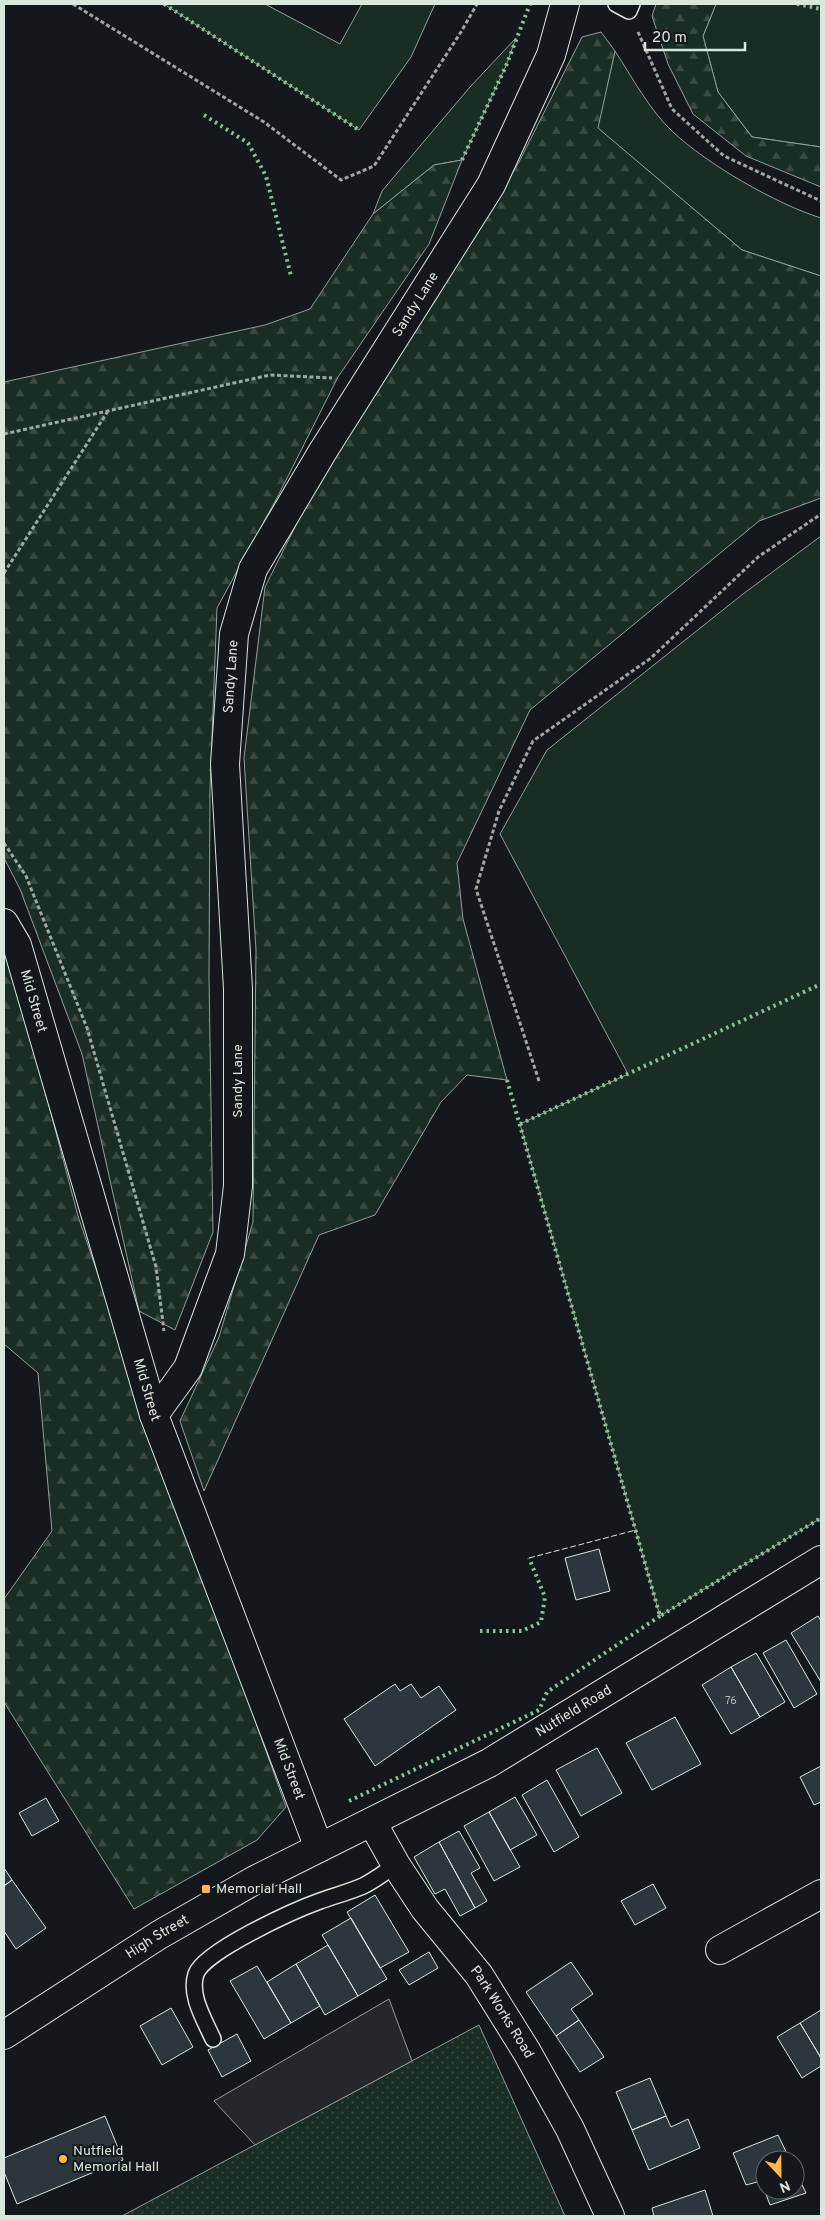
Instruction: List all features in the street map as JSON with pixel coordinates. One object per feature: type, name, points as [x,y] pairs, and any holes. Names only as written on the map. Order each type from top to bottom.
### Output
[{"type":"street","name":"Sandy Lane","points":[[154,1415],[188,1368],[230,1254],[238,1186],[238,989],[225,764],[234,634],[253,569],[367,380],[491,185],[551,55],[565,4]]},
{"type":"street","name":"Mid Street","points":[[4,923],[17,945],[154,1415],[319,1848]]},
{"type":"street","name":"Nutfield Road","points":[[319,1848],[489,1763],[821,1560]]},
{"type":"street","name":"Park Works Road","points":[[372,1822],[396,1866],[425,1909],[479,1975],[527,2052],[570,2129],[610,2216]]},
{"type":"street","name":"High Street","points":[[4,2035],[159,1935],[255,1880],[319,1848]]},
{"type":"street","points":[[720,1950],[821,1894]]},
{"type":"lane","points":[[213,2039],[193,1988],[196,1972],[202,1963],[223,1948],[277,1920],[320,1901],[364,1886],[396,1866]]},
{"type":"path","points":[[73,4],[264,122],[341,180],[374,166],[461,32],[477,4]]},
{"type":"path","points":[[626,6],[672,109],[724,156],[821,201]]},
{"type":"path","points":[[4,434],[270,375],[367,380]]},
{"type":"path","points":[[4,573],[108,410]]},
{"type":"path","points":[[539,1081],[476,889],[499,811],[533,741],[651,658],[758,557],[821,514]]},
{"type":"path","points":[[4,843],[26,876],[87,1028],[156,1267],[165,1339]]},
{"type":"green space","points":[[164,4],[265,4],[340,44],[362,4],[435,4],[411,57],[359,130]]},
{"type":"green space","points":[[656,4],[716,4],[703,36],[718,92],[752,137],[821,147],[821,187],[746,156],[693,114],[668,64],[652,16]]},
{"type":"green space","points":[[716,4],[821,4],[821,147],[752,137],[718,92],[703,36]]},
{"type":"green space","points":[[601,32],[615,51],[598,128],[742,250],[821,276],[821,498],[759,521],[530,710],[457,863],[463,919],[507,1080],[467,1075],[441,1102],[375,1215],[319,1235],[204,1491],[180,1421],[219,1337],[253,1222],[256,950],[244,758],[265,587],[325,467],[435,301],[519,162],[582,37]]},
{"type":"green space","points":[[516,38],[506,66],[462,160],[434,165],[373,214],[382,191],[470,87]]},
{"type":"green space","points":[[615,51],[657,114],[687,144],[743,182],[803,212],[821,218],[821,276],[742,250],[597,128]]},
{"type":"green space","points":[[462,160],[429,244],[338,377],[279,494],[217,608],[210,789],[209,977],[213,1232],[175,1330],[139,1311],[82,1054],[20,889],[4,858],[4,382],[265,325],[310,309],[373,214],[434,165]]},
{"type":"green space","points":[[821,536],[821,1518],[660,1616],[520,1124],[628,1074],[500,834],[547,750],[743,594]]},
{"type":"green space","points":[[4,955],[13,969],[78,1216],[144,1409],[286,1807],[257,1840],[134,1909],[4,1702],[4,1599],[52,1531],[38,1373],[4,1344]]},
{"type":"green space","points":[[479,2025],[565,2216],[122,2216]]},
{"type":"shaded area","points":[[389,1999],[412,2061],[255,2145],[214,2101]]},
{"type":"building","points":[[599,1549],[610,1591],[576,1600],[565,1558]]},
{"type":"building","points":[[818,1616],[821,1621],[821,1682],[791,1633]]},
{"type":"building","points":[[786,1640],[817,1694],[794,1708],[763,1653]]},
{"type":"building","points":[[756,1653],[785,1702],[760,1717],[731,1667]]},
{"type":"building","points":[[731,1667],[760,1717],[731,1734],[702,1685]]},
{"type":"building","points":[[395,1684],[400,1691],[411,1684],[421,1698],[439,1686],[456,1710],[375,1766],[344,1719]]},
{"type":"building","points":[[675,1717],[701,1764],[652,1790],[626,1743]]},
{"type":"building","points":[[597,1748],[622,1793],[581,1816],[556,1770]]},
{"type":"building","points":[[821,1766],[821,1802],[814,1805],[800,1777]]},
{"type":"building","points":[[547,1780],[579,1837],[554,1852],[522,1795]]},
{"type":"building","points":[[515,1797],[537,1835],[510,1850],[489,1812]]},
{"type":"building","points":[[46,1798],[59,1821],[32,1836],[19,1813]]},
{"type":"building","points":[[489,1812],[520,1867],[494,1881],[464,1826]]},
{"type":"building","points":[[459,1831],[480,1868],[471,1873],[487,1901],[475,1908],[439,1842]]},
{"type":"building","points":[[439,1842],[475,1908],[460,1916],[445,1889],[435,1894],[414,1857]]},
{"type":"building","points":[[4,1868],[12,1880],[4,1886]]},
{"type":"building","points":[[12,1880],[46,1928],[16,1949],[4,1931],[4,1886]]},
{"type":"building","points":[[653,1884],[666,1908],[635,1925],[621,1901]]},
{"type":"building","points":[[375,1895],[409,1952],[380,1968],[347,1912]]},
{"type":"building","points":[[351,1918],[387,1979],[358,1996],[322,1935]]},
{"type":"building","points":[[328,1945],[358,1996],[325,2015],[296,1964]]},
{"type":"building","points":[[429,1952],[438,1968],[409,1985],[399,1970]]},
{"type":"building","points":[[571,1962],[593,1994],[571,2009],[579,2020],[556,2036],[526,1992]]},
{"type":"building","points":[[296,1964],[320,2006],[291,2023],[267,1982]]},
{"type":"building","points":[[257,1966],[291,2023],[264,2039],[230,1981]]},
{"type":"building","points":[[171,2008],[193,2047],[162,2065],[140,2026]]},
{"type":"building","points":[[821,2010],[821,2058],[800,2023]]},
{"type":"building","points":[[579,2020],[604,2057],[580,2072],[556,2036]]},
{"type":"building","points":[[800,2023],[821,2058],[821,2066],[802,2078],[777,2037]]},
{"type":"building","points":[[237,2034],[251,2061],[222,2077],[208,2050]]},
{"type":"building","points":[[650,2078],[666,2116],[632,2130],[616,2092]]},
{"type":"building","name":"Nutfield Memorial Hall","points":[[105,2116],[123,2160],[17,2204],[4,2172],[4,2158]]},
{"type":"building","points":[[666,2116],[671,2127],[688,2119],[700,2148],[649,2170],[632,2130]]},
{"type":"building","points":[[778,2135],[785,2150],[755,2150],[755,2183],[746,2185],[733,2153]]},
{"type":"building","points":[[705,2190],[713,2216],[654,2216],[652,2208]]},
{"type":"building","points":[[768,2200],[785,2200],[770,2205]]},
{"type":"hedge","points":[[164,4],[359,130]]},
{"type":"hedge","points":[[462,160],[506,66],[530,4]]},
{"type":"hedge","points":[[797,4],[821,9]]},
{"type":"hedge","points":[[204,115],[248,143],[266,176],[291,276]]},
{"type":"hedge","points":[[520,1124],[821,984]]},
{"type":"hedge","points":[[507,1080],[660,1616],[821,1518]]},
{"type":"hedge","points":[[480,1631],[522,1631],[541,1622],[545,1597],[529,1558]]},
{"type":"hedge","points":[[349,1801],[539,1710],[547,1692],[660,1616]]},
{"type":"fence","points":[[529,1558],[636,1530]]},
{"type":"place","name":"Memorial Hall","points":[[206,1889]]},
{"type":"place","name":"Nutfield Memorial Hall","points":[[63,2159]]}]
